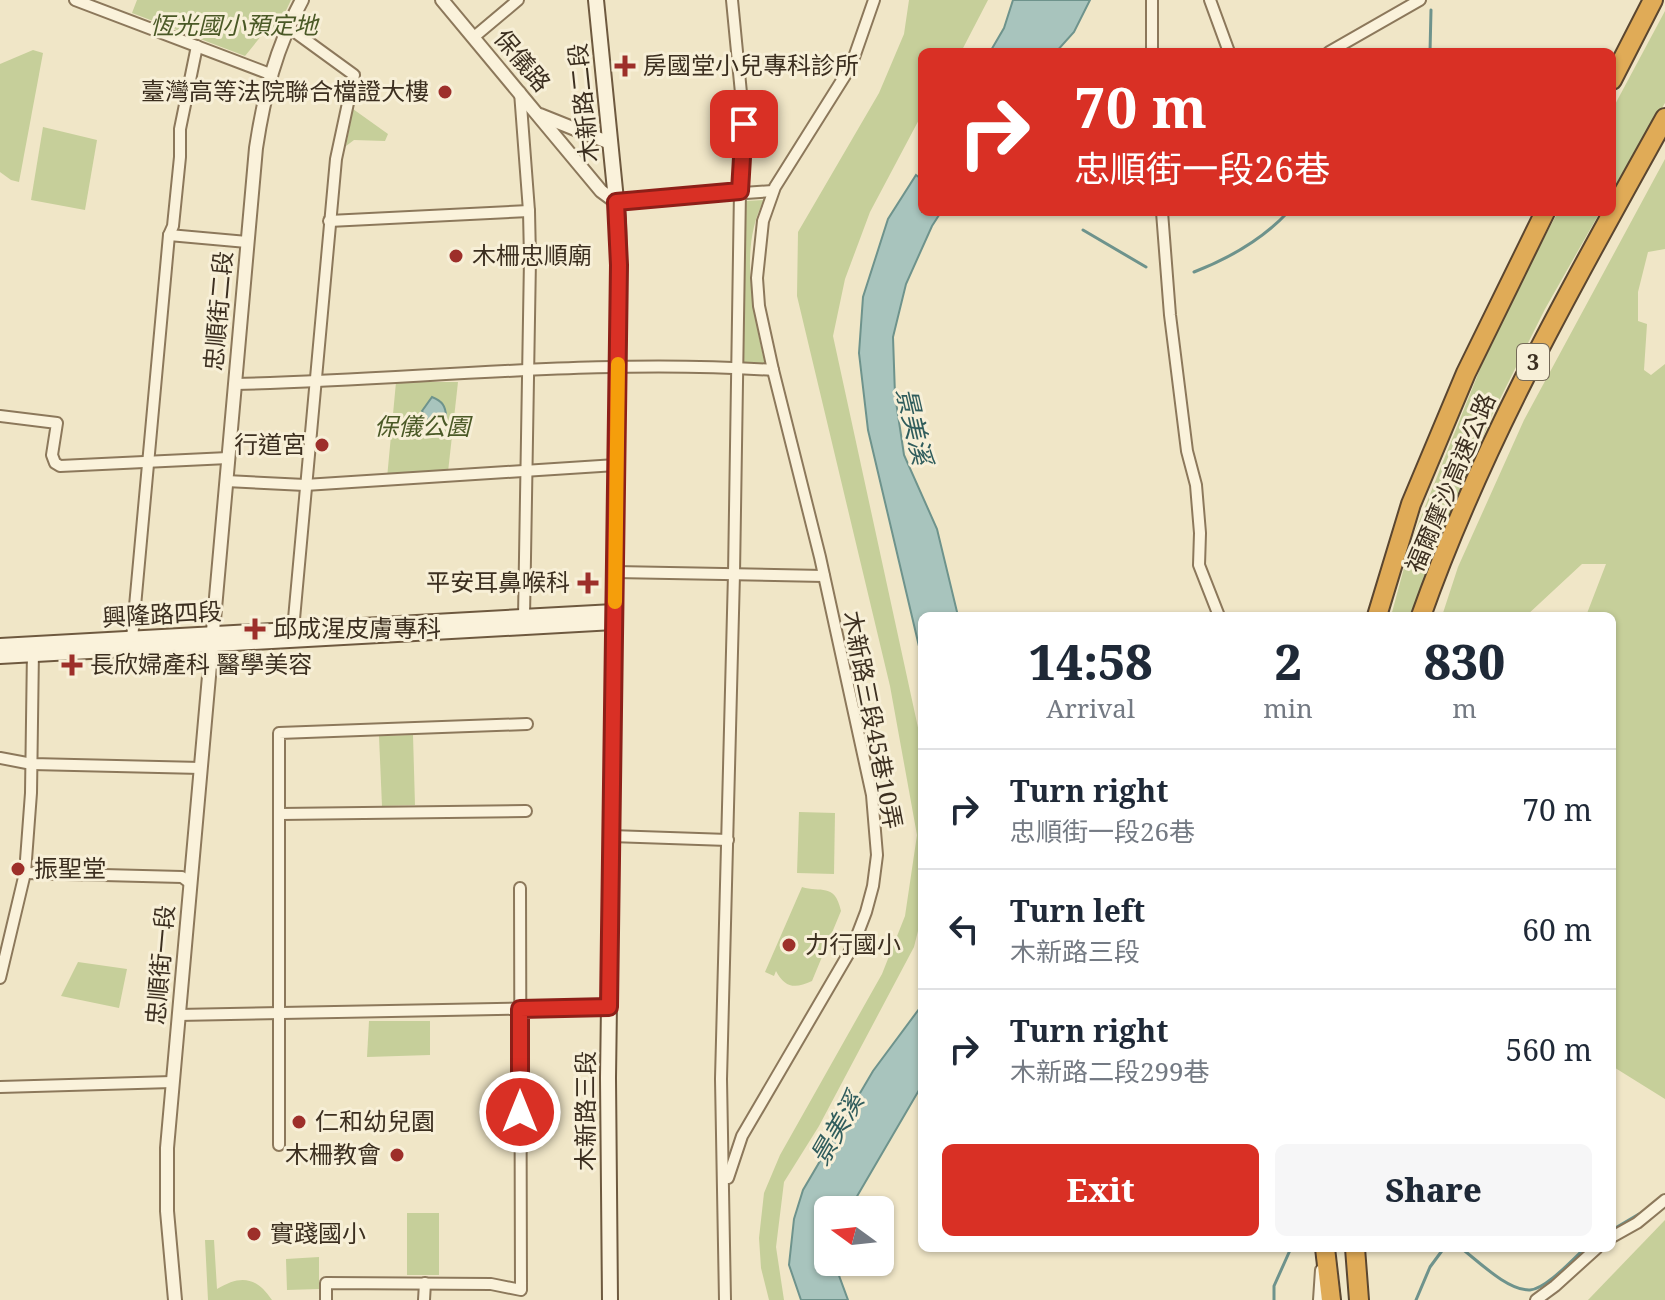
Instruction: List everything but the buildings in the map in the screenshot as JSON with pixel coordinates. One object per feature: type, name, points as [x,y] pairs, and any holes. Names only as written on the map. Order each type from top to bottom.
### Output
[{"type":"highway","points":[[1616,72],[1653,0]]},
{"type":"highway","name":"福爾摩沙高速公路","points":[[1616,206],[1665,118]]},
{"type":"highway","name":"福爾摩沙高速公路","points":[[1378,612],[1411,504],[1466,373],[1543,216]]},
{"type":"highway","name":"福爾摩沙高速公路","points":[[1423,612],[1499,426],[1610,216]]},
{"type":"highway","points":[[1324,1252],[1331,1300]]},
{"type":"highway","points":[[1355,1252],[1359,1300]]},
{"type":"main road","name":"木新路二段","points":[[596,0],[616,202]]},
{"type":"main road","name":"木新路三段","points":[[610,1300],[609,1007],[619,265],[616,202]]},
{"type":"main road","name":"興隆路四段","points":[[212,640],[293,630],[524,617],[614,617]]},
{"type":"main road","name":"興隆路四段","points":[[0,656],[33,650],[614,617]]},
{"type":"main road","name":"興隆路四段","points":[[0,646],[33,650]]},
{"type":"street","points":[[75,0],[270,74]]},
{"type":"street","name":"忠順街二段","points":[[212,640],[256,148],[270,74],[302,0]]},
{"type":"street","name":"保儀路","points":[[442,0],[601,191],[616,202]]},
{"type":"street","points":[[474,37],[518,0]]},
{"type":"street","points":[[725,1300],[721,1079],[744,124],[732,0]]},
{"type":"street","name":"木新路三段45巷10弄","points":[[724,1195],[742,1136],[853,946],[873,886],[877,855],[872,795],[824,576],[773,370],[759,306],[757,278],[763,221],[773,191],[851,66],[874,0]]},
{"type":"street","points":[[1152,0],[1152,48]]},
{"type":"street","points":[[1210,0],[1228,48]]},
{"type":"street","points":[[1336,48],[1419,1]]},
{"type":"street","points":[[288,27],[354,75],[336,159],[329,221],[293,630]]},
{"type":"street","points":[[138,644],[148,462],[169,235],[173,226],[180,129],[197,46]]},
{"type":"street","points":[[520,92],[529,211],[524,617]]},
{"type":"street","points":[[537,114],[610,143]]},
{"type":"street","points":[[616,202],[773,191]]},
{"type":"street","points":[[329,221],[529,211]]},
{"type":"street","points":[[1162,216],[1170,315],[1187,451],[1196,485],[1199,565],[1217,612]]},
{"type":"street","points":[[169,235],[247,242]]},
{"type":"street","points":[[235,384],[315,383],[618,365],[773,370]]},
{"type":"street","points":[[0,416],[57,423],[52,455],[60,466],[228,458]]},
{"type":"street","points":[[226,481],[305,485],[616,465]]},
{"type":"street","points":[[615,572],[824,576]]},
{"type":"street","name":"忠順街一段","points":[[175,1300],[166,1189],[172,1082],[212,640]]},
{"type":"street","points":[[0,978],[25,873],[32,764],[33,650]]},
{"type":"street","points":[[279,1145],[279,733],[527,724]]},
{"type":"street","points":[[0,758],[32,764],[201,768]]},
{"type":"street","points":[[280,814],[526,811]]},
{"type":"street","points":[[611,836],[728,840]]},
{"type":"street","points":[[25,873],[182,877],[190,883]]},
{"type":"street","points":[[326,1300],[326,1283],[491,1284],[521,1290],[520,888]]},
{"type":"street","points":[[178,1015],[609,1007]]},
{"type":"street","points":[[0,1087],[172,1082]]},
{"type":"street","points":[[1616,1235],[1637,1223],[1665,1200]]},
{"type":"street","points":[[1319,1300],[1323,1252]]},
{"type":"street","points":[[1536,1300],[1593,1252]]},
{"type":"street","points":[[424,1300],[425,1283]]},
{"type":"green space","name":"恆光國小預定地","points":[[137,0],[291,0],[274,36],[266,30],[245,56],[132,13]]},
{"type":"green space","points":[[909,0],[988,0],[963,48],[918,48],[918,122],[870,212],[845,279],[833,336],[918,728],[918,931],[914,947],[819,1126],[784,1182],[776,1247],[784,1300],[769,1300],[761,1268],[759,1238],[764,1193],[780,1155],[882,974],[905,916],[917,835],[890,686],[797,296],[798,232],[879,93],[904,34]]},
{"type":"green space","points":[[1665,11],[1665,103],[1616,185],[1616,103]]},
{"type":"green space","points":[[33,50],[43,53],[19,182],[0,172],[0,64]]},
{"type":"green space","points":[[353,109],[388,134],[385,141],[354,140],[346,146]]},
{"type":"green space","points":[[43,127],[97,140],[85,210],[31,200]]},
{"type":"green space","points":[[1665,159],[1665,249],[1648,252],[1638,292],[1638,321],[1647,324],[1644,370],[1651,375],[1665,364],[1665,1099],[1616,1068],[1616,612],[1588,612],[1606,564],[1582,564],[1530,612],[1443,612],[1458,567],[1524,420]]},
{"type":"green space","points":[[764,200],[756,219],[750,260],[753,303],[765,365],[742,364],[746,201]]},
{"type":"green space","points":[[1556,216],[1598,216],[1545,309],[1492,415],[1413,612],[1392,612],[1411,542],[1482,364],[1516,290]]},
{"type":"green space","name":"保儀公園","points":[[396,382],[458,382],[448,472],[387,478]]},
{"type":"green space","points":[[413,735],[415,805],[382,806],[379,736]]},
{"type":"green space","points":[[799,812],[835,813],[834,874],[797,873]]},
{"type":"green space","points":[[802,887],[831,892],[841,911],[812,981],[796,986],[783,981],[776,971],[774,976],[765,972]]},
{"type":"green space","points":[[78,962],[127,969],[119,1008],[61,996]]},
{"type":"green space","points":[[369,1021],[430,1021],[430,1055],[367,1057]]},
{"type":"green space","points":[[407,1213],[439,1213],[439,1275],[407,1275]]},
{"type":"green space","points":[[1665,1220],[1665,1300],[1588,1300]]},
{"type":"green space","points":[[205,1240],[214,1240],[217,1289],[233,1281],[247,1280],[260,1286],[272,1300],[208,1300]]},
{"type":"green space","points":[[319,1257],[319,1289],[287,1290],[286,1259]]},
{"type":"water","points":[[1013,0],[1090,0],[1074,32],[1060,48],[992,48],[1004,28]]},
{"type":"water","points":[[916,175],[918,216],[938,216],[906,284],[893,337],[895,395],[904,455],[937,529],[957,612],[918,612],[918,642],[868,430],[859,353],[863,297],[888,219]]},
{"type":"water","points":[[432,397],[443,404],[446,417],[432,427],[422,411]]},
{"type":"water","points":[[918,1010],[918,1092],[857,1196],[814,1196],[814,1276],[839,1276],[848,1300],[801,1300],[789,1265],[794,1219],[803,1190],[873,1071]]},
{"type":"waterway","points":[[1430,48],[1431,10]]},
{"type":"waterway","points":[[1194,272],[1245,247],[1284,216]]},
{"type":"waterway","points":[[1083,230],[1146,267]]},
{"type":"waterway","points":[[1616,1228],[1639,1214]]},
{"type":"waterway","points":[[1274,1300],[1274,1286],[1289,1252]]},
{"type":"waterway","points":[[1416,1300],[1430,1267],[1441,1252]]},
{"type":"waterway","points":[[1466,1252],[1503,1281],[1530,1290],[1551,1279],[1581,1252]]},
{"type":"slow traffic","points":[[615,602],[618,364]]},
{"type":"place","name":"房國堂小兒專科診所","points":[[625,66]]},
{"type":"place","name":"臺灣高等法院聯合檔證大樓","points":[[445,92]]},
{"type":"place","name":"木柵忠順廟","points":[[456,256]]},
{"type":"place","name":"行道宮","points":[[322,445]]},
{"type":"place","name":"平安耳鼻喉科","points":[[588,583]]},
{"type":"place","name":"邱成湦皮膚專科","points":[[255,629]]},
{"type":"place","name":"長欣婦產科 醫學美容","points":[[72,665]]},
{"type":"place","name":"振聖堂","points":[[18,869]]},
{"type":"place","name":"力行國小","points":[[789,945]]},
{"type":"place","name":"仁和幼兒園","points":[[299,1122]]},
{"type":"place","name":"木柵教會","points":[[397,1155]]},
{"type":"place","name":"實踐國小","points":[[254,1234]]},
{"type":"route","points":[[520,1112],[520,1009],[609,1007],[619,265],[616,202],[740,191],[744,124]]},
{"type":"water label","name":"景美溪","points":[[914,426]]},
{"type":"water label","name":"景美溪","points":[[837,1129]]}]
